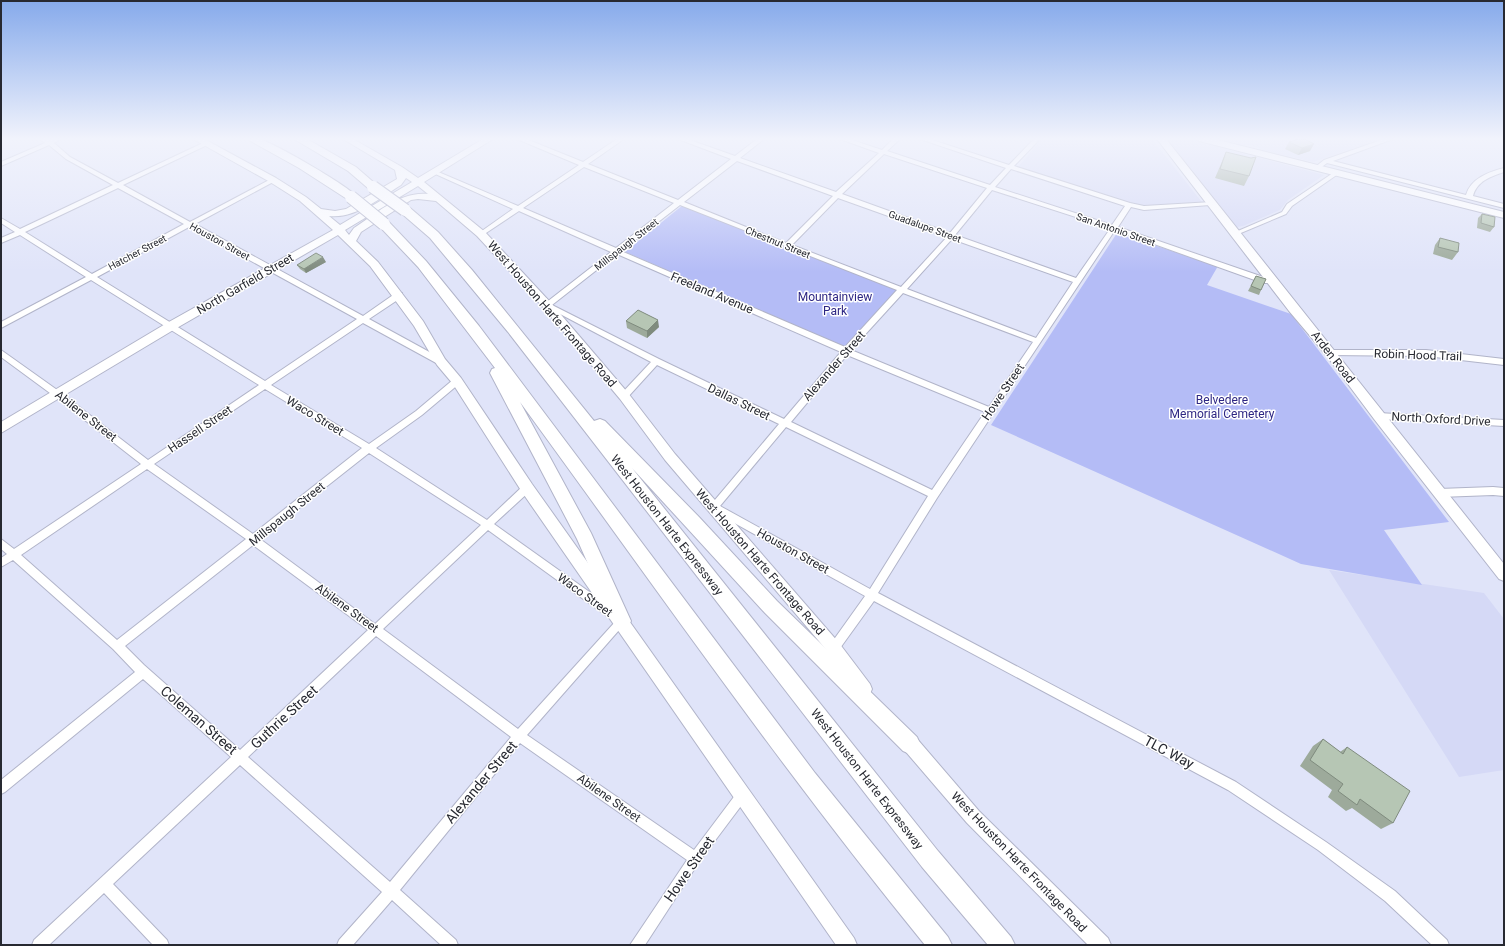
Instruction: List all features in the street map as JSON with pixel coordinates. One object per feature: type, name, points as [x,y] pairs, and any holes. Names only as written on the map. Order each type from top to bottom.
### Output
[{"type":"highway","points":[[331,183],[351,197],[384,224],[422,264],[474,329],[808,780],[940,945]]},
{"type":"highway","name":"West Houston Harte Expressway","points":[[369,183],[405,210],[434,235],[467,273],[513,329],[925,853],[1003,945]]},
{"type":"highway","points":[[474,329],[585,538],[622,621]]},
{"type":"highway","points":[[513,329],[625,452],[693,522],[771,607],[910,744]]},
{"type":"main road","points":[[278,183],[303,199],[351,241],[374,264],[399,295],[419,324],[441,362],[457,382],[527,488],[622,621],[847,945]]},
{"type":"main road","points":[[318,212],[335,214],[349,212],[398,183]]},
{"type":"main road","name":"North Garfield Street","points":[[1,428],[171,326],[339,230],[416,183]]},
{"type":"main road","name":"West Houston Harte Frontage Road","points":[[419,183],[481,234],[547,305],[624,396],[670,457],[834,648],[863,688],[973,817],[1101,945]]},
{"type":"main road","name":"Arden Road","points":[[1195,183],[1273,283],[1332,354],[1378,416],[1504,575]]},
{"type":"main road","points":[[1380,183],[1504,215]]},
{"type":"main road","points":[[351,241],[357,230],[408,198],[418,196],[439,199]]},
{"type":"street","name":"Houston Street","points":[[113,183],[441,362]]},
{"type":"street","points":[[1,241],[123,183]]},
{"type":"street","name":"Hatcher Street","points":[[1,325],[267,183]]},
{"type":"street","name":"Freeland Avenue","points":[[460,183],[846,351],[990,411]]},
{"type":"street","points":[[481,234],[556,183]]},
{"type":"street","name":"Chestnut Street","points":[[632,183],[787,246],[1036,341]]},
{"type":"street","name":"Millspaugh Street","points":[[547,305],[705,183]]},
{"type":"street","name":"Guadalupe Street","points":[[804,183],[1077,281]]},
{"type":"street","points":[[787,246],[850,183]]},
{"type":"street","name":"San Antonio Street","points":[[979,183],[1112,227],[1273,283]]},
{"type":"street","name":"Alexander Street","points":[[714,507],[846,351],[951,236],[995,183]]},
{"type":"street","points":[[1059,183],[1129,205],[1144,208],[1210,203]]},
{"type":"street","points":[[1234,234],[1284,213],[1289,205],[1320,183]]},
{"type":"street","points":[[1414,183],[1504,206]]},
{"type":"street","points":[[1469,197],[1472,187],[1477,183]]},
{"type":"street","name":"Howe Street","points":[[834,648],[872,595],[934,495],[1112,227],[1129,205]]},
{"type":"street","name":"Waco Street","points":[[1,220],[264,385],[369,448],[488,525],[622,621]]},
{"type":"street","name":"Hassell Street","points":[[1,563],[399,295]]},
{"type":"street","name":"Dallas Street","points":[[547,305],[784,424],[934,495]]},
{"type":"street","name":"Robin Hood Trail","points":[[1332,354],[1426,353],[1504,362]]},
{"type":"street","name":"Abilene Street","points":[[1,354],[57,394],[148,464],[254,540],[519,736],[696,858]]},
{"type":"street","points":[[624,396],[656,361]]},
{"type":"street","name":"Millspaugh Street","points":[[117,646],[254,540],[369,448],[419,413],[457,382]]},
{"type":"street","name":"North Oxford Drive","points":[[1378,416],[1504,423]]},
{"type":"street","name":"Guthrie Street","points":[[39,945],[527,488]]},
{"type":"street","points":[[1439,493],[1493,490],[1504,492]]},
{"type":"street","name":"Houston Street","points":[[714,507],[872,595]]},
{"type":"street","name":"Coleman Street","points":[[1,543],[117,646],[143,672],[241,757],[451,945]]},
{"type":"street","name":"TLC Way","points":[[872,595],[1232,786],[1322,846],[1390,896],[1442,945]]},
{"type":"street","name":"Alexander Street","points":[[344,945],[391,891],[519,736],[622,621]]},
{"type":"street","points":[[1,788],[143,672]]},
{"type":"street","name":"Howe Street","points":[[637,945],[696,858],[743,794]]},
{"type":"street","points":[[104,884],[162,945]]},
{"type":"shaded area","points":[[1064,183],[1187,183],[1205,206],[1145,209]]},
{"type":"shaded area","points":[[1202,183],[1312,183],[1288,200],[1280,210],[1243,226],[1237,227]]},
{"type":"shaded area","points":[[1329,570],[1484,593],[1504,619],[1504,770],[1459,777]]},
{"type":"green space","name":"Mountainview Park","points":[[683,205],[897,290],[847,348],[625,252]]},
{"type":"green space","name":"Belvedere Memorial Cemetery","points":[[1117,233],[1218,266],[1207,285],[1291,314],[1449,522],[1384,530],[1422,585],[1301,564],[991,425]]},
{"type":"building","points":[[1482,214],[1495,217],[1494,227],[1481,223]]},
{"type":"building","points":[[1440,238],[1459,243],[1458,252],[1438,247]]},
{"type":"building","points":[[316,253],[323,257],[304,269],[297,265]]},
{"type":"building","points":[[1256,276],[1266,279],[1261,290],[1251,286]]},
{"type":"building","points":[[638,310],[658,320],[647,331],[626,321]]},
{"type":"building","points":[[1323,739],[1343,754],[1347,747],[1410,791],[1393,823],[1360,799],[1357,805],[1338,791],[1343,784],[1310,760]]}]
